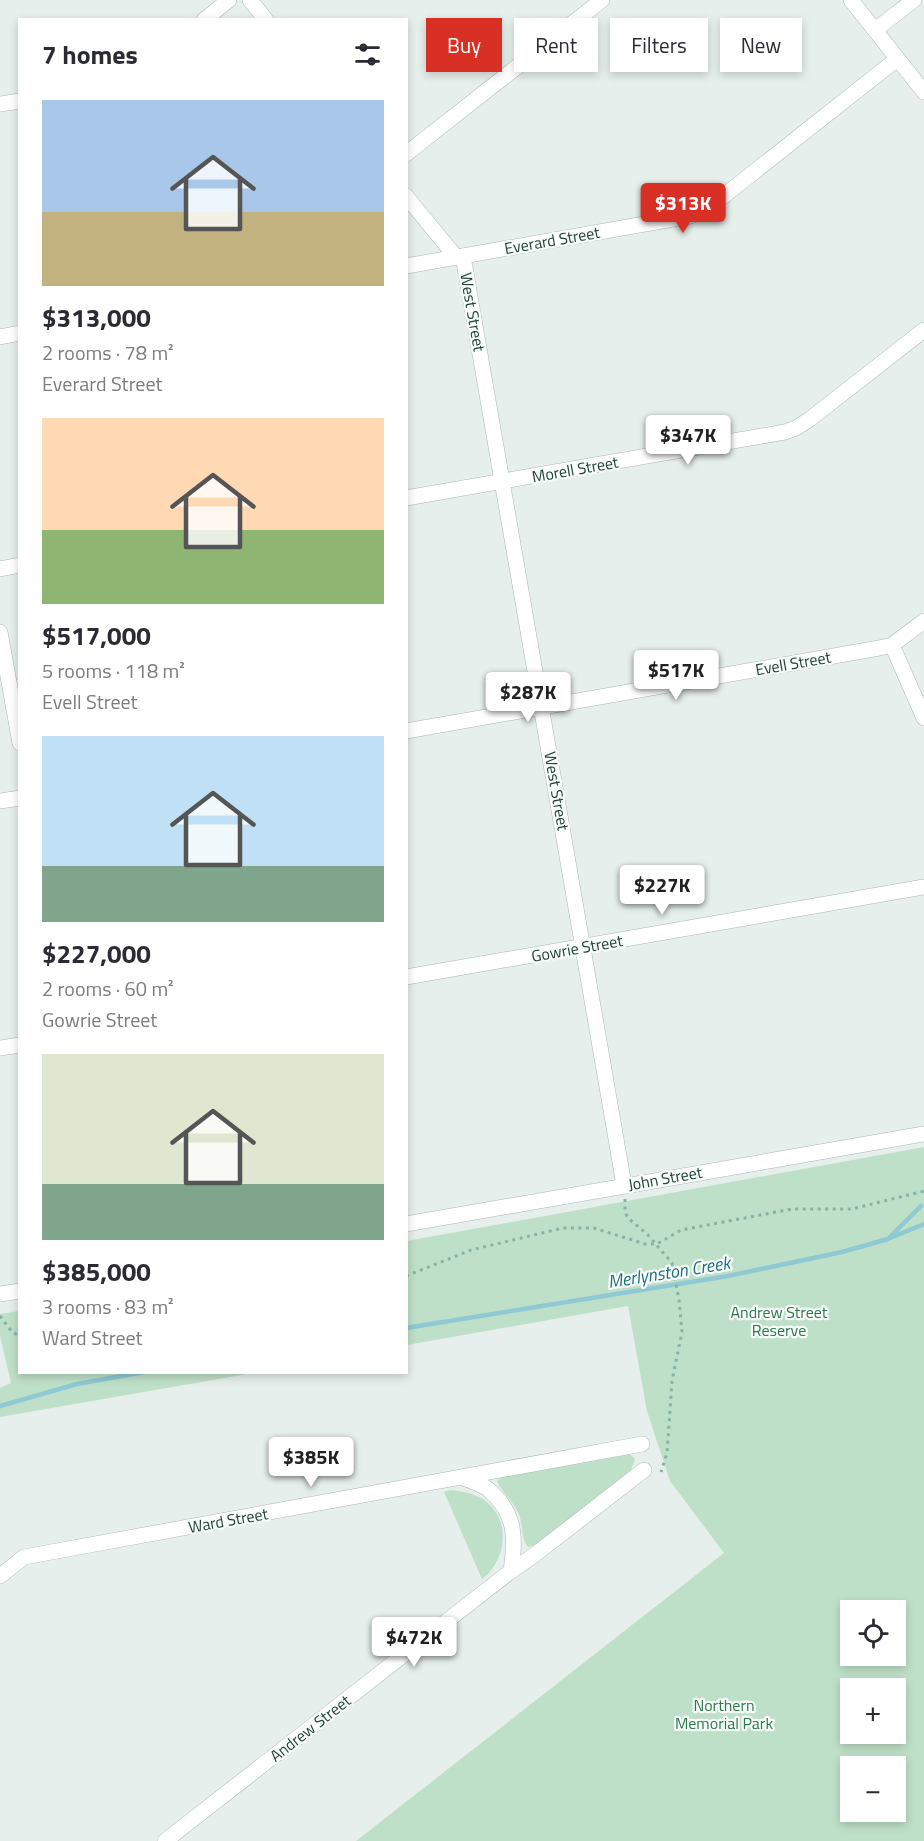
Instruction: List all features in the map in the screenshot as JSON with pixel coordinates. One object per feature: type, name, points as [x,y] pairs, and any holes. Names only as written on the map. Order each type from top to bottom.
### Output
[{"type":"street","points":[[206,18],[229,0]]},
{"type":"street","points":[[250,0],[264,18]]},
{"type":"street","points":[[408,152],[602,0]]},
{"type":"street","points":[[850,0],[924,92]]},
{"type":"street","points":[[875,30],[914,0]]},
{"type":"street","name":"Everard Street","points":[[408,266],[690,216],[701,212],[897,59]]},
{"type":"street","points":[[0,104],[18,101]]},
{"type":"street","name":"West Street","points":[[408,198],[459,257],[502,481],[624,1185]]},
{"type":"street","name":"Morell Street","points":[[408,498],[785,432],[796,428],[924,330]]},
{"type":"street","points":[[0,337],[18,333]]},
{"type":"street","points":[[0,569],[18,566]]},
{"type":"street","name":"Evell Street","points":[[408,731],[892,645],[924,621]]},
{"type":"street","points":[[0,632],[18,732]]},
{"type":"street","points":[[892,645],[924,718]]},
{"type":"street","points":[[0,801],[18,798]]},
{"type":"street","name":"Gowrie Street","points":[[408,977],[924,887]]},
{"type":"street","points":[[0,1048],[18,1045]]},
{"type":"street","name":"John Street","points":[[408,1224],[924,1134]]},
{"type":"street","points":[[0,1294],[18,1291]]},
{"type":"street","name":"Ward Street","points":[[0,1576],[24,1557],[642,1444]]},
{"type":"street","name":"Andrew Street","points":[[165,1841],[511,1570],[533,1556],[644,1470]]},
{"type":"street","points":[[462,1477],[487,1489],[510,1516],[514,1547],[511,1570]]},
{"type":"path","points":[[624,1185],[625,1212],[628,1218],[657,1244],[672,1263],[679,1300],[682,1332],[672,1381],[667,1453],[661,1472]]},
{"type":"path","points":[[408,1275],[471,1250],[563,1228],[594,1228],[645,1244],[657,1244],[681,1230],[792,1209],[852,1209],[924,1191]]},
{"type":"path","points":[[0,1316],[12,1332],[18,1335]]},
{"type":"green space","points":[[924,1147],[924,1841],[356,1841],[724,1553],[670,1481],[647,1411],[628,1306],[408,1345],[408,1241]]},
{"type":"green space","points":[[18,1311],[18,1374],[247,1374],[0,1417],[0,1388],[11,1383],[0,1336],[0,1314]]},
{"type":"green space","points":[[630,1454],[635,1459],[631,1470],[536,1545],[528,1547],[524,1540],[519,1514],[497,1481],[503,1476]]},
{"type":"green space","points":[[450,1490],[471,1494],[485,1501],[496,1513],[500,1522],[503,1532],[500,1553],[490,1572],[482,1579],[444,1492]]},
{"type":"waterway","name":"Merlynston Creek","points":[[408,1328],[728,1276],[842,1252],[888,1239],[921,1206]]},
{"type":"waterway","points":[[890,1238],[924,1224]]},
{"type":"waterway","name":"Merlynston Creek","points":[[0,1406],[77,1384],[133,1374]]},
{"type":"park label","name":"Andrew Street Reserve","points":[[779,1321]]},
{"type":"park label","name":"Northern Memorial Park","points":[[724,1714]]}]
